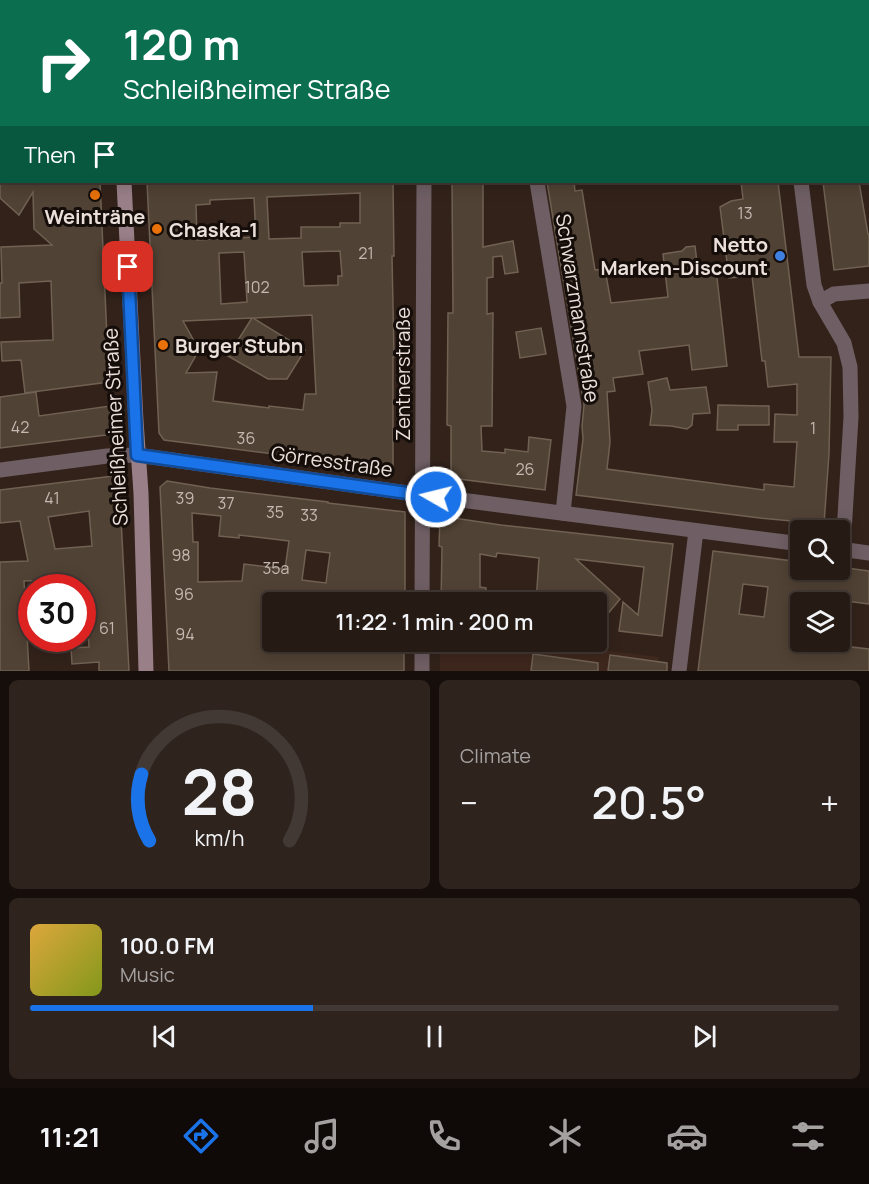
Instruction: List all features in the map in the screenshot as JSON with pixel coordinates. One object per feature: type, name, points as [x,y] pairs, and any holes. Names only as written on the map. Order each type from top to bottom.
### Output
[{"type":"main road","name":"Schleißheimer Straße","points":[[124,183],[137,455],[141,493],[146,671]]},
{"type":"street","name":"Zentnerstraße","points":[[422,592],[424,183]]},
{"type":"street","name":"Schwarzmannstraße","points":[[537,183],[574,406],[563,513]]},
{"type":"street","points":[[801,183],[814,285],[820,302],[844,343],[850,367],[851,417],[844,520]]},
{"type":"street","points":[[820,302],[834,294],[869,291]]},
{"type":"street","name":"Görresstraße","points":[[0,470],[107,456],[137,455],[790,543]]},
{"type":"street","points":[[679,671],[696,531]]},
{"type":"street","points":[[850,550],[869,553]]},
{"type":"street","points":[[422,652],[422,671]]},
{"type":"shaded area","points":[[607,651],[659,657],[657,671],[440,671],[440,654]]},
{"type":"building","points":[[0,183],[100,183],[109,382],[25,393],[21,360],[2,361],[1,342],[53,340],[51,281],[19,283],[20,317],[0,318],[1,247],[52,245],[34,229],[33,192],[19,215],[0,198]]},
{"type":"building","points":[[147,183],[393,183],[393,469],[164,440],[159,433]],"holes":[[[360,193],[360,223],[340,223],[340,227],[301,227],[301,238],[269,239],[267,197]],[[254,198],[256,237],[197,240],[196,205],[210,204],[210,200]],[[340,251],[342,276],[338,276],[338,285],[304,286],[302,252]],[[244,252],[247,302],[221,304],[219,253]],[[312,315],[316,394],[305,394],[303,410],[213,401],[217,372],[186,373],[199,350],[183,321],[252,318],[228,356],[268,379],[287,379],[305,350],[253,318]]]},
{"type":"building","points":[[452,183],[483,183],[483,247],[513,241],[518,272],[505,274],[502,256],[493,257],[493,277],[487,278],[487,314],[493,313],[492,426],[481,426],[482,451],[505,453],[505,449],[528,452],[529,437],[551,440],[545,490],[451,478],[451,426],[447,425],[448,313],[453,313]]},
{"type":"building","points":[[547,183],[574,183],[575,191],[582,190],[595,270],[605,269],[611,303],[668,297],[663,254],[695,246],[698,271],[716,269],[727,366],[692,370],[689,345],[639,351],[643,374],[613,378],[615,391],[607,392],[610,442],[607,469],[764,490],[764,484],[794,487],[797,442],[774,442],[775,414],[797,415],[797,384],[768,387],[765,361],[762,361],[752,276],[729,278],[720,207],[731,201],[743,199],[741,183],[778,183],[799,357],[831,357],[829,454],[824,520],[790,521],[760,518],[576,495],[583,439],[584,405]]},
{"type":"building","points":[[823,183],[859,183],[869,234],[869,266],[834,270]]},
{"type":"building","points":[[541,328],[546,354],[520,358],[516,332]]},
{"type":"building","points":[[667,378],[670,390],[706,387],[710,413],[693,414],[692,425],[687,429],[650,425],[652,410],[648,382]]},
{"type":"building","points":[[36,392],[39,416],[110,406],[111,430],[106,435],[0,448],[0,397]]},
{"type":"building","points":[[718,405],[769,406],[769,425],[738,425],[738,430],[717,430]]},
{"type":"building","points":[[113,476],[119,481],[129,671],[99,671],[99,662],[72,664],[71,652],[96,652],[96,574],[18,574],[18,652],[28,652],[29,671],[0,671],[0,562],[28,561],[20,521],[0,523],[0,490]],"holes":[[[89,511],[92,546],[55,549],[48,517]]]},
{"type":"building","points":[[167,481],[405,512],[405,592],[262,592],[262,652],[404,652],[404,671],[169,671],[160,487]],"holes":[[[192,513],[221,516],[219,536],[239,538],[239,535],[289,541],[285,569],[244,564],[242,581],[198,582],[198,542],[193,542]],[[306,550],[330,553],[326,583],[302,580]]]},
{"type":"building","points":[[440,516],[673,544],[662,636],[619,631],[623,602],[638,615],[644,567],[576,559],[620,599],[607,615],[607,592],[537,592],[539,558],[497,553],[496,557],[480,554],[480,587],[486,588],[486,592],[441,592],[442,547],[439,546]]},
{"type":"building","points":[[713,551],[790,561],[790,580],[850,580],[850,568],[869,571],[869,604],[850,602],[850,592],[790,592],[790,652],[850,652],[850,647],[869,649],[869,671],[698,671]],"holes":[[[743,584],[768,587],[764,617],[739,614]]]},
{"type":"building","points":[[533,654],[598,663],[598,671],[531,671]]},
{"type":"building","points":[[610,655],[667,663],[667,671],[608,671]]},
{"type":"place","name":"Weinträne","points":[[95,195]]},
{"type":"place","name":"Chaska-1","points":[[157,229]]},
{"type":"place","name":"Netto Marken-Discount","points":[[780,256]]},
{"type":"place","name":"Burger Stubn","points":[[163,345]]},
{"type":"route","points":[[128,267],[137,455],[436,497]]}]
